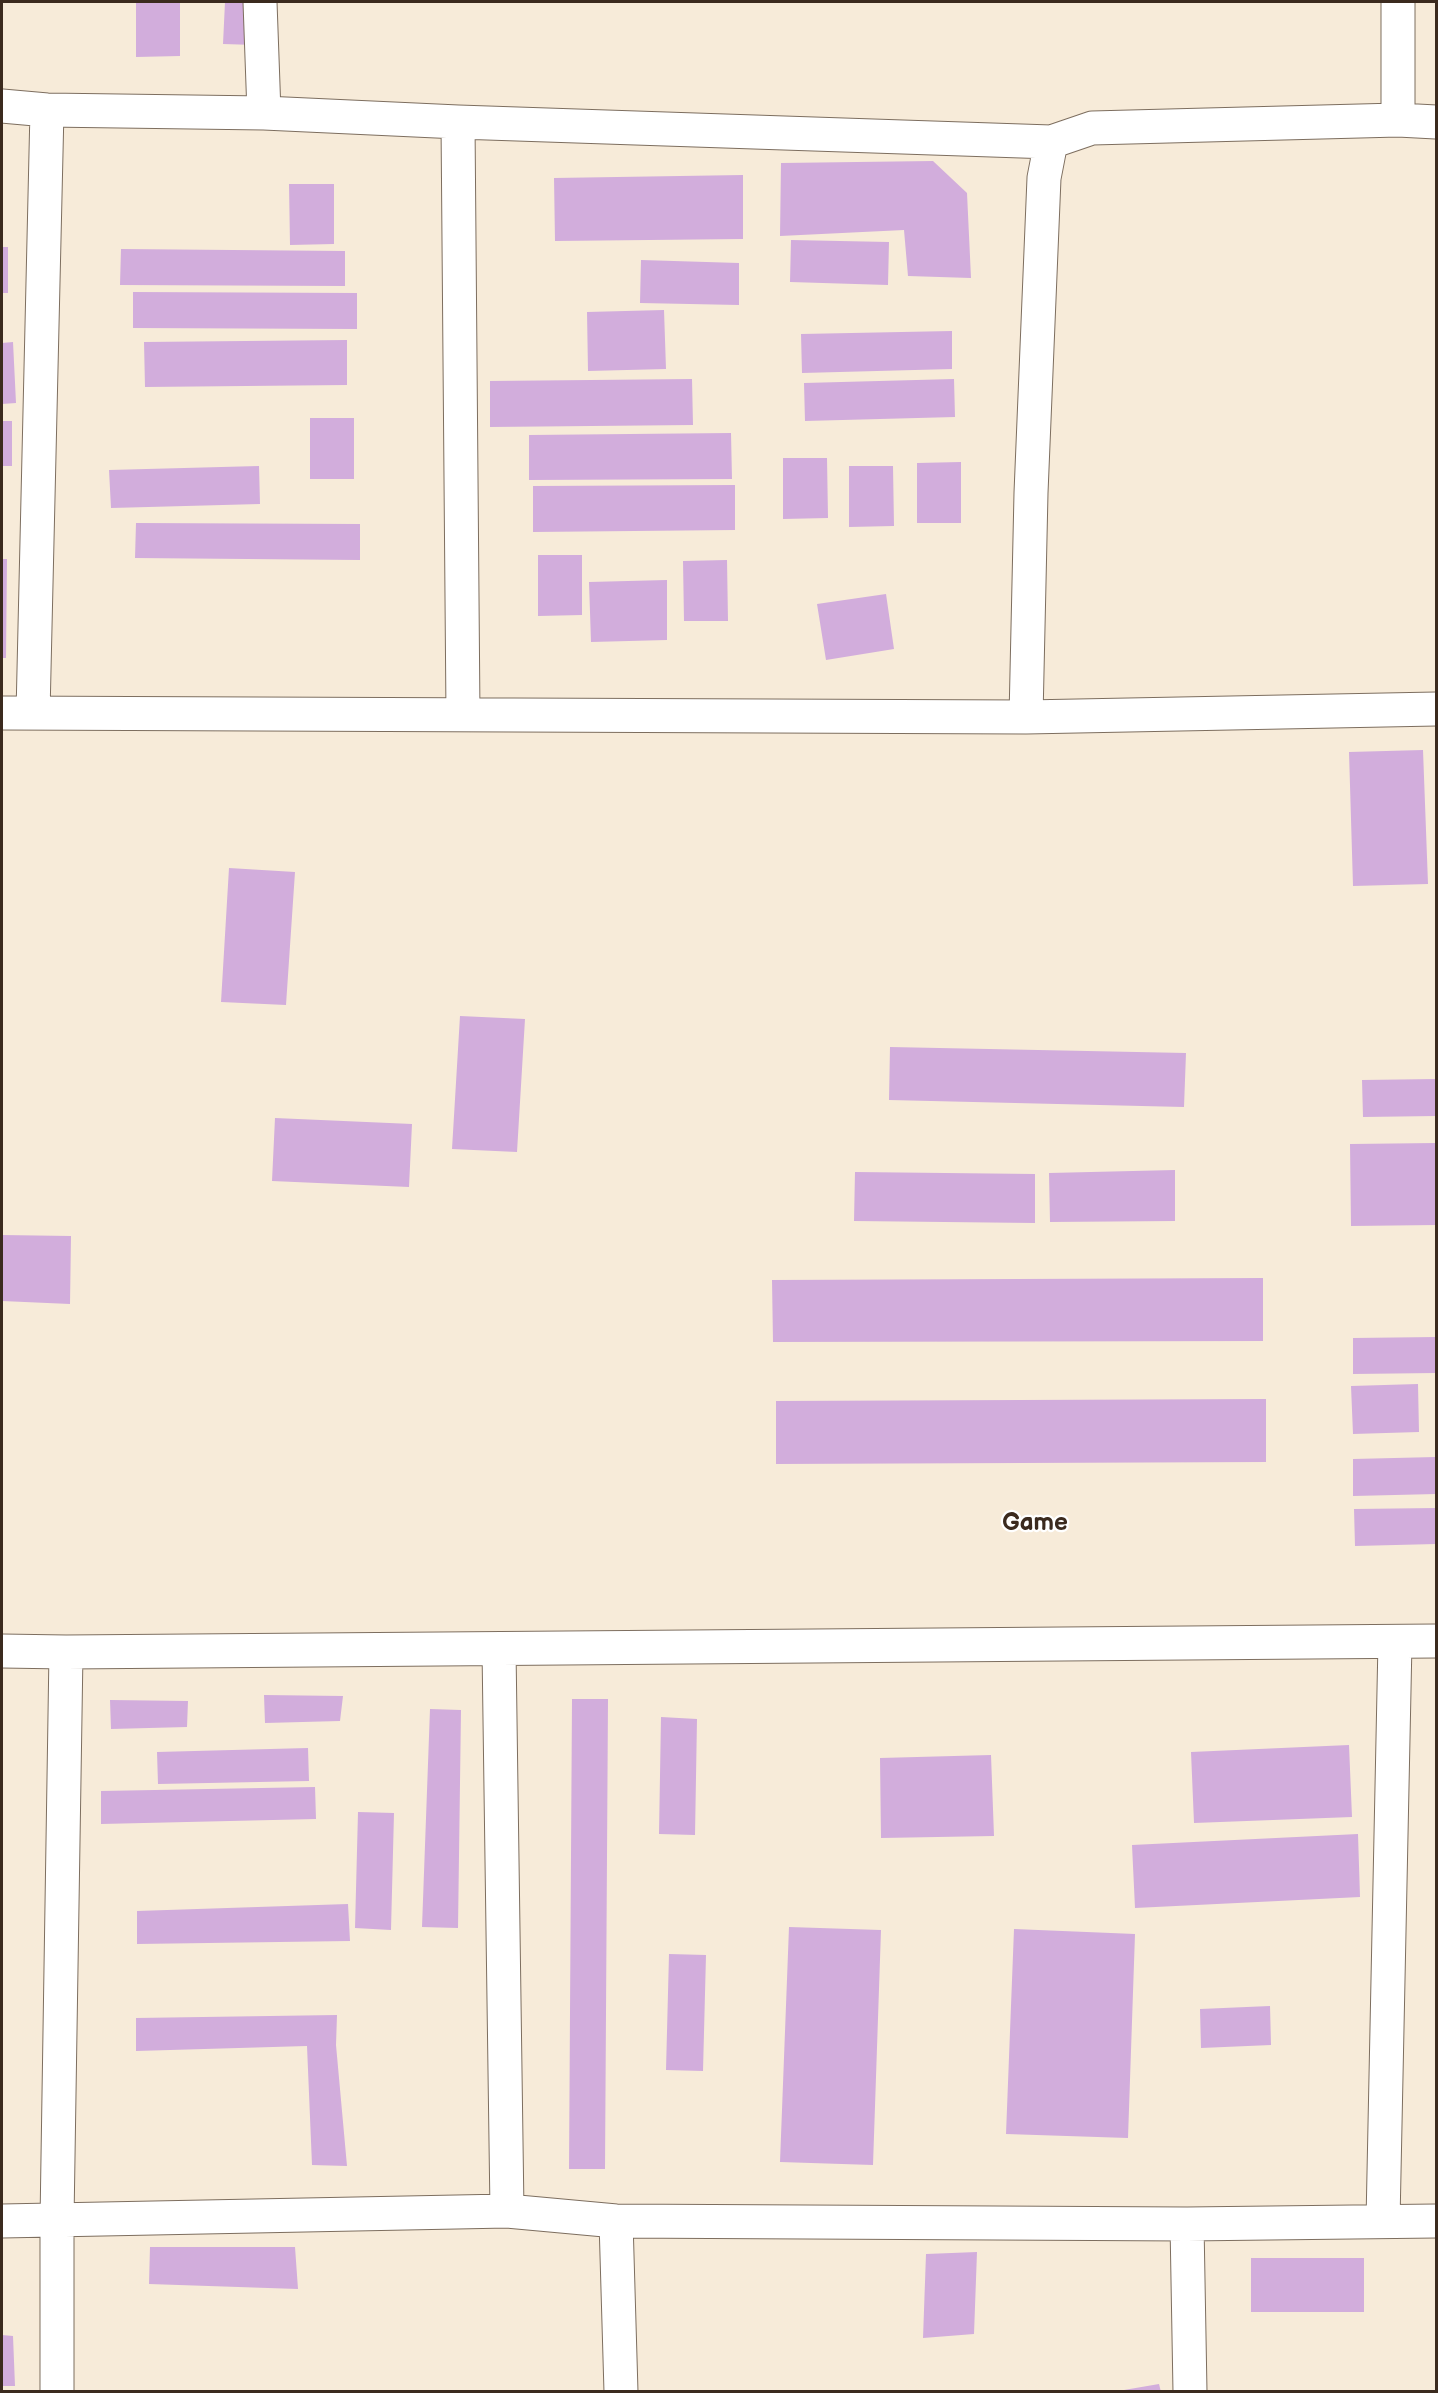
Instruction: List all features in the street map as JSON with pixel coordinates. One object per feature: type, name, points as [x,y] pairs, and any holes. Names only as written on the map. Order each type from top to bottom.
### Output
[{"type":"street","points":[[260,2],[264,113]]},
{"type":"street","points":[[1398,2],[1398,120]]},
{"type":"street","points":[[2,106],[47,110],[264,113],[458,122],[1051,142],[1092,128],[1398,120],[1437,122]]},
{"type":"street","points":[[47,110],[17,713],[1026,717],[1437,709]]},
{"type":"street","points":[[458,122],[463,715]]},
{"type":"street","points":[[1026,717],[1031,493],[1044,178],[1051,142]]},
{"type":"street","points":[[2,1651],[1437,1641]]},
{"type":"street","points":[[1383,2221],[1395,1642]]},
{"type":"street","points":[[499,1649],[507,2211]]},
{"type":"street","points":[[57,2391],[57,2220],[66,1652]]},
{"type":"street","points":[[2,2221],[507,2211],[616,2221],[1187,2224],[1437,2222]]},
{"type":"street","points":[[616,2221],[621,2391]]},
{"type":"street","points":[[1187,2224],[1191,2391]]},
{"type":"building","points":[[136,2],[180,2],[180,56],[136,57]]},
{"type":"building","points":[[225,2],[256,2],[255,45],[223,44]]},
{"type":"building","points":[[933,161],[967,193],[971,278],[908,276],[904,230],[780,236],[781,163]]},
{"type":"building","points":[[743,175],[743,239],[555,241],[554,178]]},
{"type":"building","points":[[289,184],[334,184],[334,244],[290,245]]},
{"type":"building","points":[[791,240],[889,242],[888,285],[790,282]]},
{"type":"building","points":[[2,247],[8,247],[8,293],[2,293]]},
{"type":"building","points":[[121,249],[345,251],[345,286],[120,285]]},
{"type":"building","points":[[641,260],[739,263],[739,305],[640,303]]},
{"type":"building","points":[[133,292],[357,293],[357,329],[133,328]]},
{"type":"building","points":[[664,310],[666,369],[588,371],[587,312]]},
{"type":"building","points":[[952,331],[952,369],[802,373],[801,334]]},
{"type":"building","points":[[347,340],[347,385],[145,387],[144,342]]},
{"type":"building","points":[[13,342],[16,403],[2,404],[2,343]]},
{"type":"building","points":[[692,379],[693,425],[490,427],[490,381]]},
{"type":"building","points":[[954,379],[955,417],[805,421],[804,383]]},
{"type":"building","points":[[310,418],[354,418],[354,479],[310,479]]},
{"type":"building","points":[[2,421],[12,421],[12,466],[2,466]]},
{"type":"building","points":[[731,433],[732,479],[529,480],[529,435]]},
{"type":"building","points":[[783,458],[827,458],[828,518],[783,519]]},
{"type":"building","points":[[961,462],[961,523],[917,523],[917,463]]},
{"type":"building","points":[[259,466],[260,504],[111,508],[109,470]]},
{"type":"building","points":[[849,466],[893,466],[894,526],[849,527]]},
{"type":"building","points":[[735,485],[735,530],[533,532],[533,486]]},
{"type":"building","points":[[136,523],[360,524],[360,560],[135,558]]},
{"type":"building","points":[[538,555],[582,555],[582,615],[538,616]]},
{"type":"building","points":[[2,559],[7,559],[6,658],[2,658]]},
{"type":"building","points":[[727,560],[728,621],[684,621],[683,561]]},
{"type":"building","points":[[667,580],[667,640],[591,642],[589,582]]},
{"type":"building","points":[[886,594],[894,649],[826,660],[817,604]]},
{"type":"building","points":[[1423,750],[1428,884],[1353,886],[1349,752]]},
{"type":"building","points":[[229,868],[295,872],[286,1005],[221,1002]]},
{"type":"building","points":[[460,1016],[525,1019],[517,1152],[452,1149]]},
{"type":"building","points":[[890,1047],[1186,1053],[1184,1107],[889,1100]]},
{"type":"building","points":[[1436,1079],[1436,1116],[1363,1117],[1362,1080]]},
{"type":"building","points":[[275,1118],[412,1124],[409,1187],[272,1181]]},
{"type":"building","points":[[1436,1143],[1436,1225],[1351,1226],[1350,1144]]},
{"type":"building","points":[[1175,1170],[1175,1221],[1050,1222],[1049,1173]]},
{"type":"building","points":[[855,1172],[1035,1174],[1035,1223],[854,1221]]},
{"type":"building","points":[[2,1235],[71,1236],[70,1304],[2,1301]]},
{"type":"building","points":[[1263,1278],[1263,1341],[773,1342],[772,1280]]},
{"type":"building","points":[[1436,1337],[1436,1373],[1353,1374],[1353,1338]]},
{"type":"building","points":[[1418,1384],[1419,1432],[1353,1434],[1351,1386]]},
{"type":"building","points":[[1266,1399],[1266,1462],[776,1464],[776,1401]]},
{"type":"building","points":[[1436,1457],[1436,1494],[1353,1496],[1353,1459]]},
{"type":"building","points":[[1436,1508],[1436,1544],[1355,1546],[1354,1509]]},
{"type":"building","points":[[264,1695],[343,1696],[340,1721],[265,1723]]},
{"type":"building","points":[[572,1699],[608,1699],[605,2169],[569,2169]]},
{"type":"building","points":[[110,1700],[188,1701],[187,1727],[111,1729]]},
{"type":"building","points":[[430,1709],[461,1710],[458,1928],[422,1927]]},
{"type":"building","points":[[661,1717],[697,1719],[695,1835],[659,1834]]},
{"type":"building","points":[[1349,1745],[1352,1817],[1194,1823],[1191,1752]]},
{"type":"building","points":[[308,1748],[309,1781],[158,1784],[157,1752]]},
{"type":"building","points":[[991,1755],[994,1836],[881,1838],[880,1758]]},
{"type":"building","points":[[315,1787],[316,1819],[101,1824],[101,1791]]},
{"type":"building","points":[[358,1812],[394,1813],[391,1930],[355,1928]]},
{"type":"building","points":[[1358,1834],[1360,1897],[1135,1908],[1132,1845]]},
{"type":"building","points":[[348,1904],[350,1941],[137,1944],[137,1911]]},
{"type":"building","points":[[789,1927],[881,1930],[873,2165],[780,2162]]},
{"type":"building","points":[[1014,1929],[1135,1934],[1128,2138],[1006,2134]]},
{"type":"building","points":[[669,1954],[706,1955],[703,2071],[666,2070]]},
{"type":"building","points":[[1270,2006],[1271,2045],[1201,2048],[1200,2009]]},
{"type":"building","points":[[337,2015],[336,2045],[347,2166],[312,2165],[307,2046],[136,2051],[136,2018]]},
{"type":"building","points":[[150,2247],[295,2247],[298,2289],[149,2284]]},
{"type":"building","points":[[977,2252],[974,2334],[923,2338],[926,2254]]},
{"type":"building","points":[[1251,2258],[1364,2258],[1364,2312],[1251,2312]]},
{"type":"building","points":[[2,2335],[13,2336],[15,2386],[2,2386]]},
{"type":"building","points":[[1159,2384],[1161,2392],[1124,2392],[1124,2390]]},
{"type":"district","name":"Game","points":[[1035,1524]]}]
